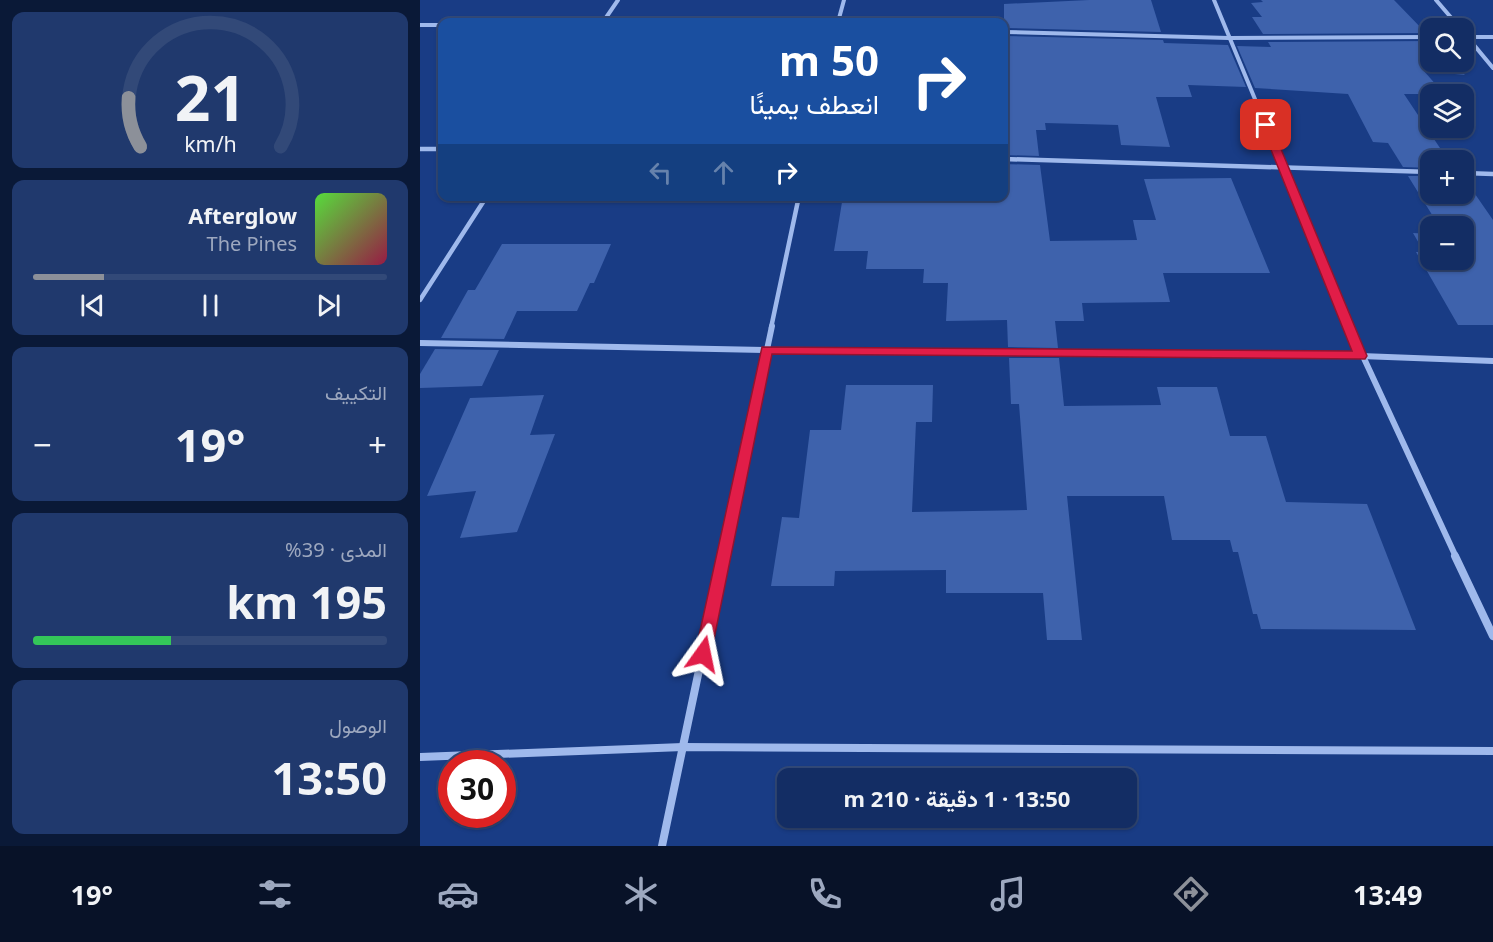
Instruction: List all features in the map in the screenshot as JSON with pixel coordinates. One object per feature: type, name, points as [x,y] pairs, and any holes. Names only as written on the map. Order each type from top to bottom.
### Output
[{"type":"street","points":[[606,18],[618,0]]},
{"type":"street","points":[[839,18],[844,0]]},
{"type":"street","points":[[1214,0],[1361,356],[1493,636]]},
{"type":"street","points":[[1436,0],[1451,18]]},
{"type":"street","points":[[420,25],[438,25]]},
{"type":"street","points":[[1008,32],[1230,38],[1420,37]]},
{"type":"street","points":[[1474,36],[1493,37]]},
{"type":"street","points":[[1474,46],[1493,68]]},
{"type":"street","points":[[420,149],[438,149]]},
{"type":"street","points":[[1008,159],[1420,172]]},
{"type":"street","points":[[1474,173],[1493,174]]},
{"type":"street","points":[[420,300],[484,201]]},
{"type":"street","points":[[662,846],[799,201]]},
{"type":"street","points":[[420,342],[767,350],[1361,356],[1493,361]]},
{"type":"street","points":[[420,757],[683,747],[1493,751]]},
{"type":"building","points":[[1151,0],[1161,32],[1008,28],[1008,18],[1004,18],[1004,4]]},
{"type":"building","points":[[1261,0],[1394,0],[1420,27],[1420,33],[1263,34],[1252,17],[1262,17],[1251,3],[1263,2]]},
{"type":"building","points":[[1008,36],[1163,40],[1164,43],[1228,45],[1246,87],[1188,85],[1192,97],[1156,97],[1170,147],[1121,145],[1118,125],[1045,123],[1046,130],[1036,130],[1039,156],[1008,155]]},
{"type":"building","points":[[1420,41],[1420,72],[1425,72],[1435,84],[1420,84],[1420,94],[1404,94],[1420,118],[1420,138],[1433,138],[1441,150],[1420,150],[1420,168],[1403,167],[1388,143],[1373,142],[1348,94],[1255,88],[1237,46],[1271,47],[1268,42]]},
{"type":"building","points":[[1434,72],[1462,72],[1465,75]]},
{"type":"building","points":[[1008,164],[1040,165],[1050,241],[1137,240],[1133,220],[1156,220],[1144,179],[1231,178],[1270,273],[1163,273],[1170,302],[1082,303],[1084,321],[1055,321],[1058,348],[1008,347],[1007,320],[946,321],[948,283],[923,283],[924,269],[866,269],[868,251],[834,251],[842,201],[1008,201]]},
{"type":"building","points":[[1408,176],[1420,176],[1420,195]]},
{"type":"building","points":[[1474,193],[1493,220],[1493,325],[1458,325],[1426,270],[1474,270],[1474,216],[1433,216],[1425,204],[1474,204]]},
{"type":"building","points":[[1413,233],[1420,233],[1420,245]]},
{"type":"building","points":[[502,244],[611,244],[594,283],[590,283],[577,311],[517,311],[504,339],[441,338],[468,290],[475,290]]},
{"type":"building","points":[[435,349],[499,350],[482,386],[420,388],[420,374]]},
{"type":"building","points":[[1009,358],[1059,358],[1064,406],[1161,405],[1157,387],[1217,387],[1230,436],[1266,436],[1286,502],[1367,504],[1416,630],[1261,629],[1257,614],[1253,614],[1238,552],[1233,552],[1230,540],[1172,540],[1164,496],[1067,496],[1082,640],[1047,640],[1043,593],[946,593],[946,570],[835,571],[834,586],[771,586],[782,517],[799,518],[810,430],[841,430],[846,385],[933,385],[932,422],[916,422],[912,512],[1027,510],[1019,404],[1011,404]]},
{"type":"building","points":[[544,395],[530,435],[555,434],[517,532],[460,538],[476,491],[427,496],[470,398]]},
{"type":"route","points":[[703,654],[767,350],[1361,356],[1266,125]]}]
